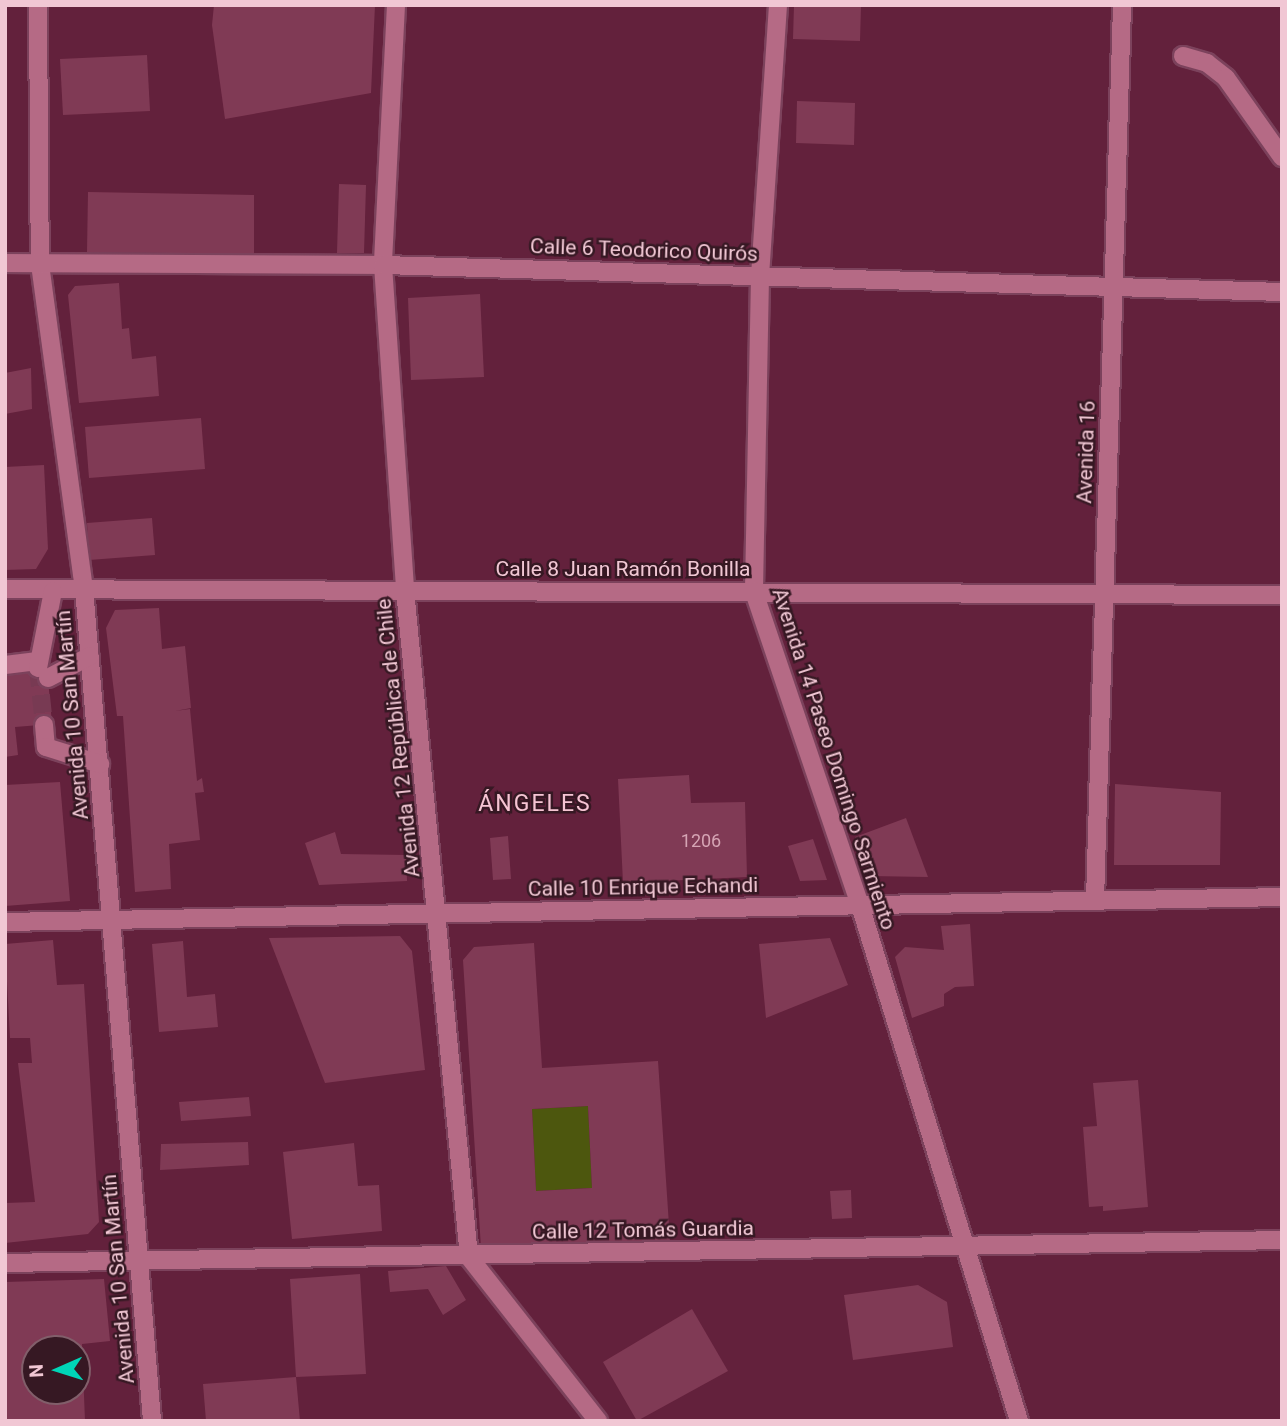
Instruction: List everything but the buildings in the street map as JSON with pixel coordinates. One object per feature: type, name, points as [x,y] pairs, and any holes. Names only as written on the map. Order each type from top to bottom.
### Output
[{"type":"street","name":"Avenida 10 San Martín","points":[[38,5],[40,264],[84,588],[114,921],[152,1421]]},
{"type":"street","name":"Avenida 12 República de Chile","points":[[396,5],[383,265],[405,590],[439,914],[469,1257]]},
{"type":"street","name":"Avenida 14 Paseo Domingo Sarmiento","points":[[778,5],[760,276],[754,592],[859,905],[1019,1421]]},
{"type":"street","name":"Avenida 16","points":[[1096,900],[1122,5]]},
{"type":"street","points":[[1183,56],[1207,63],[1226,78],[1282,157]]},
{"type":"street","name":"Calle 6 Teodorico Quirós","points":[[5,263],[383,265],[1282,292]]},
{"type":"street","name":"Calle 8 Juan Ramón Bonilla","points":[[5,589],[1282,595]]},
{"type":"street","points":[[41,669],[53,591]]},
{"type":"street","points":[[5,665],[41,669],[90,656]]},
{"type":"street","points":[[44,725],[46,747],[100,764]]},
{"type":"street","name":"Calle 10 Enrique Echandi","points":[[5,922],[1282,897]]},
{"type":"street","name":"Calle 12 Tomás Guardia","points":[[5,1263],[469,1257],[1282,1240]]},
{"type":"street","points":[[469,1257],[596,1416]]},
{"type":"green space","points":[[588,1106],[592,1188],[536,1191],[532,1109]]},
{"type":"tunnel","points":[[38,668],[44,725]]},
{"type":"district","name":"ÁNGELES","points":[[535,804]]}]
